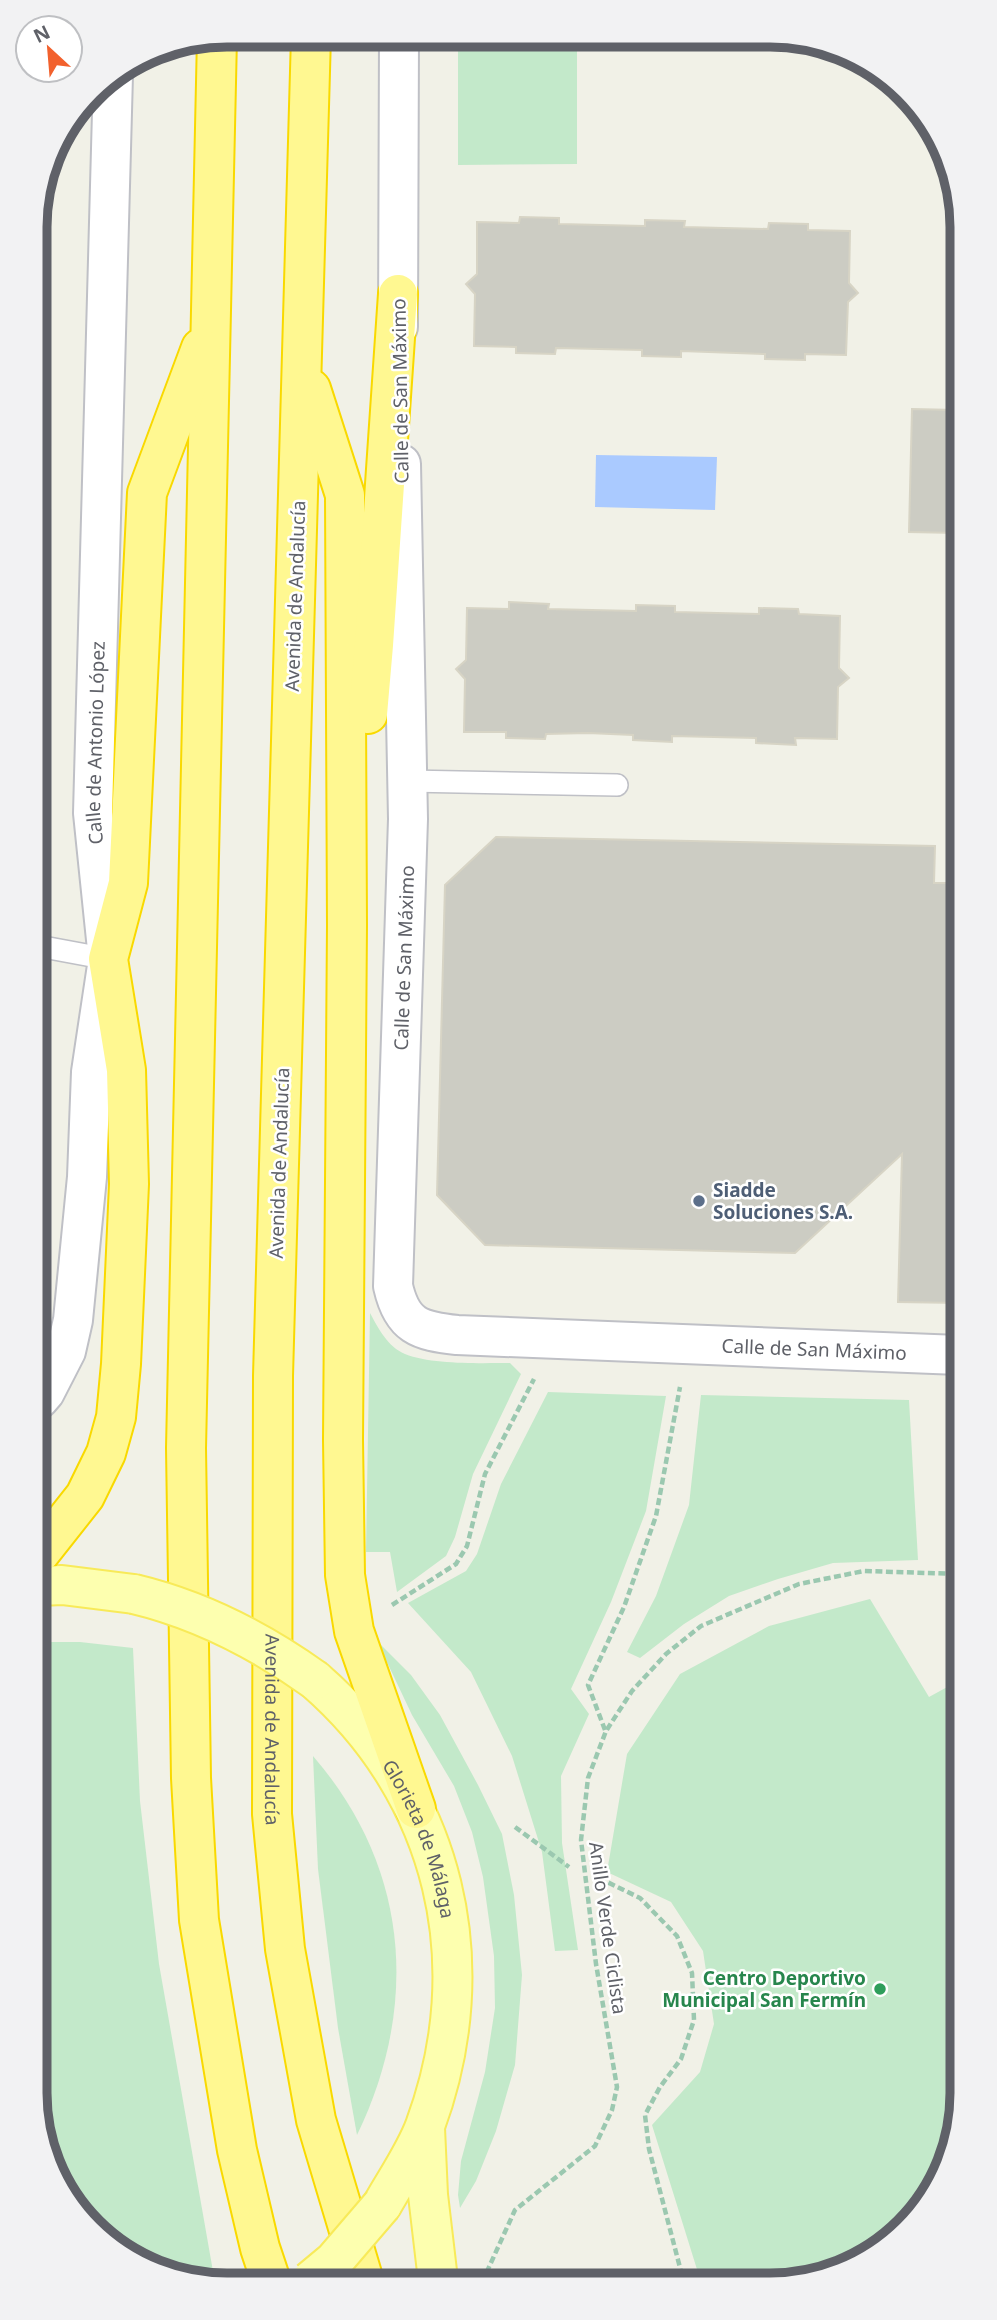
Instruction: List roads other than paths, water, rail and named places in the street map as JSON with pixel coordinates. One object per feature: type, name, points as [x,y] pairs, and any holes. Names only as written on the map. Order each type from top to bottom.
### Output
[{"type":"highway","name":"Avenida de Andalucía","points":[[311,47],[273,1376],[272,1814],[285,1949],[316,2120],[361,2273]]},
{"type":"highway","points":[[217,48],[186,1448],[191,1778],[199,1920],[237,2150],[268,2273]]},
{"type":"highway","points":[[347,925],[374,645],[397,294]]},
{"type":"highway","points":[[47,1544],[85,1496],[106,1453],[116,1417],[129,1184],[127,1070],[108,959],[128,883],[147,493],[212,320]]},
{"type":"highway","points":[[302,360],[345,495],[345,1575],[354,1631],[416,1809]]},
{"type":"main road","name":"Glorieta de Málaga","points":[[47,1586],[134,1594],[198,1613],[246,1636],[315,1680],[343,1704],[377,1744],[416,1809],[443,1886],[454,1967],[448,2049],[425,2128],[382,2205],[334,2261],[320,2273]]},
{"type":"main road","points":[[425,2128],[428,2195],[437,2273]]},
{"type":"street","name":"Calle de San Máximo","points":[[399,47],[397,294],[408,833],[393,1286],[397,1304],[410,1323],[429,1332],[457,1335],[949,1355]]},
{"type":"street","name":"Calle de Antonio López","points":[[47,1387],[66,1351],[73,1320],[87,1177],[91,1072],[108,959],[93,813],[108,93]]},
{"type":"lane","points":[[408,781],[617,785]]},
{"type":"lane","points":[[48,948],[108,959]]},
{"type":"water","points":[[596,455],[717,457],[715,510],[595,507]]},
{"type":"place","name":"Siadde Soluciones S.A.","points":[[699,1201]]},
{"type":"place","name":"Centro Deportivo Municipal San Fermín","points":[[880,1989]]}]
